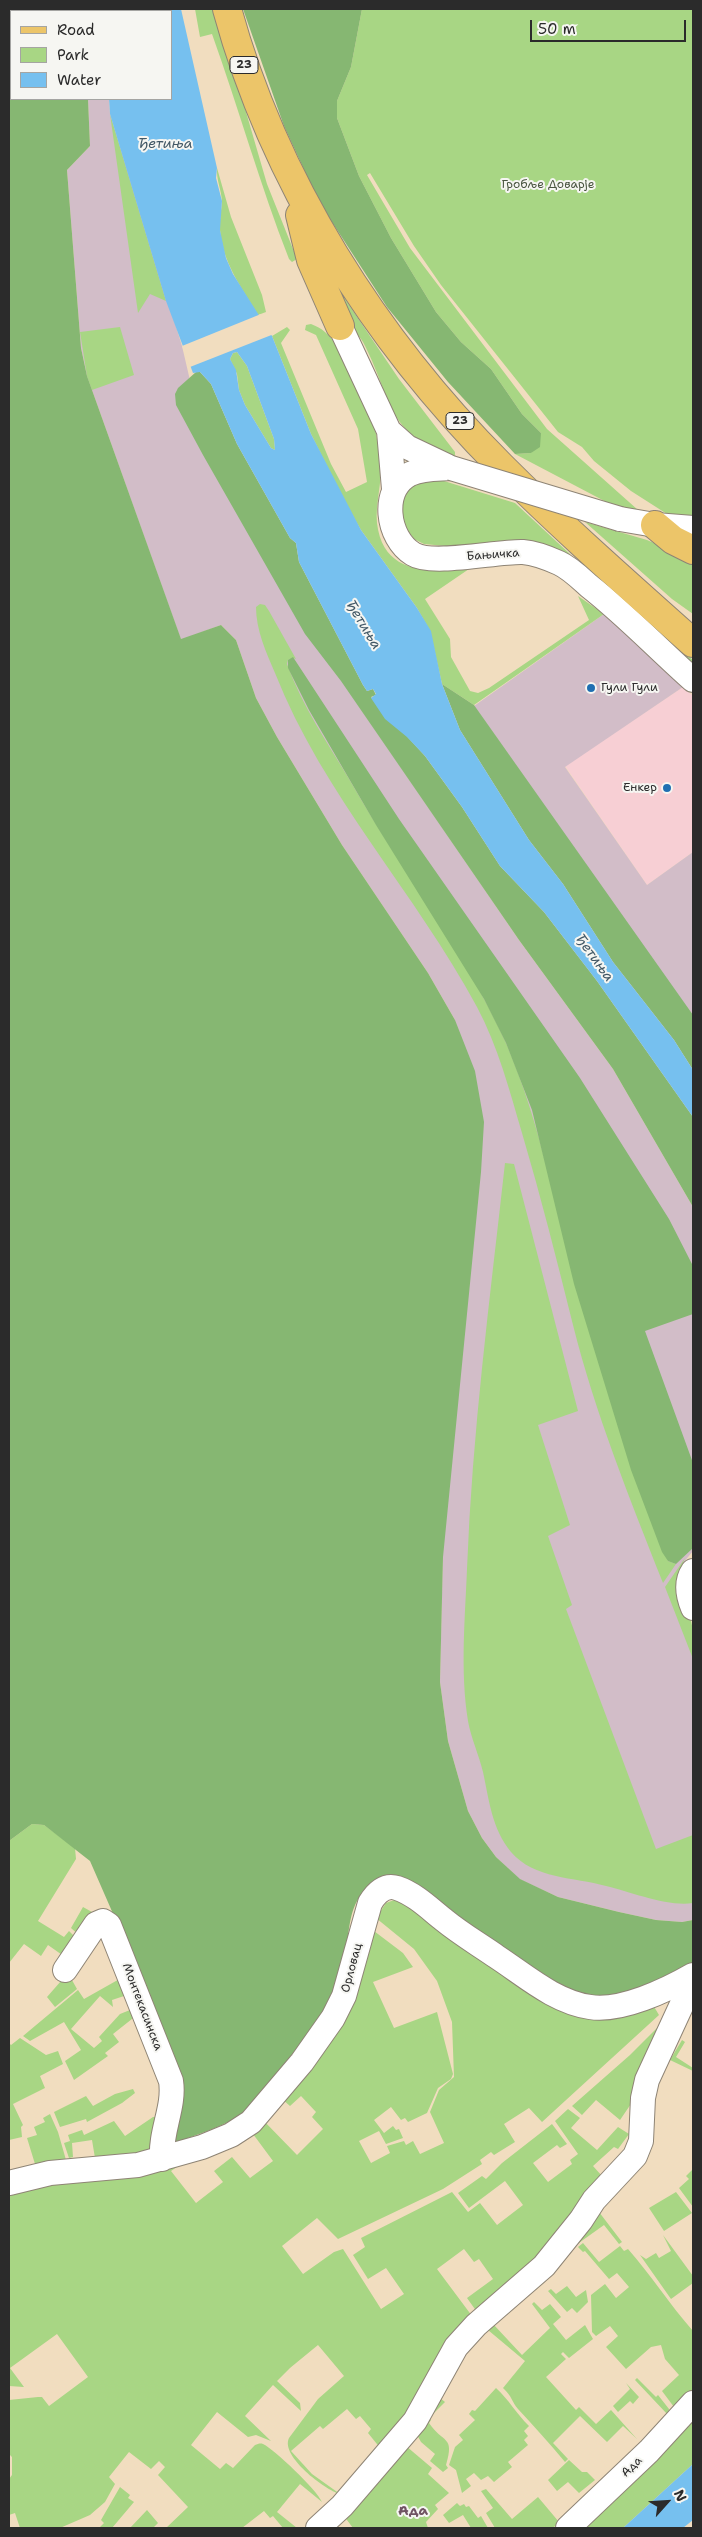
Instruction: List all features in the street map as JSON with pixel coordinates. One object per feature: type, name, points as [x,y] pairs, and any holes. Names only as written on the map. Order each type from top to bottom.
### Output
[{"type":"main road","name":"23","points":[[227,9],[247,73],[292,179],[349,279],[383,327],[466,428],[500,464],[553,516],[693,643]]},
{"type":"main road","points":[[292,179],[310,260],[340,326]]},
{"type":"main road","points":[[655,525],[673,540],[693,550]]},
{"type":"street","points":[[340,326],[389,431],[394,489]]},
{"type":"street","points":[[389,431],[407,448],[429,460],[451,468],[620,518],[655,525],[693,528]]},
{"type":"street","points":[[394,489],[402,480],[421,470],[451,468]]},
{"type":"street","name":"Бањичка","points":[[394,489],[390,506],[393,526],[403,544],[414,555],[430,558],[523,552],[540,555],[560,563],[609,602],[693,680]]},
{"type":"street","points":[[693,1571],[689,1577],[688,1588],[693,1608]]},
{"type":"street","name":"Орловац","points":[[9,2183],[50,2173],[138,2165],[162,2159],[231,2135],[251,2122],[268,2104],[333,2018],[344,1996],[370,1903],[376,1894],[385,1888],[396,1888],[411,1894],[445,1921],[536,1984],[573,2004],[592,2008],[630,2003],[687,1978]]},
{"type":"street","name":"Монтекасинска","points":[[65,1970],[96,1924],[103,1922],[109,1925],[171,2080],[172,2098],[160,2143],[162,2159]]},
{"type":"street","points":[[318,2528],[342,2506],[415,2420],[456,2347],[476,2325],[544,2266],[581,2220],[594,2200],[635,2156],[641,2141],[643,2098],[647,2080],[683,2002],[687,1978]]},
{"type":"street","name":"Ада","points":[[568,2528],[649,2451],[693,2403]]},
{"type":"shaded area","points":[[88,100],[109,100],[110,114],[182,346],[199,419],[307,630],[519,940],[613,1069],[693,1207],[693,1551],[679,1568],[678,1579],[693,1634],[693,1920],[682,1922],[656,1920],[619,1912],[558,1897],[519,1879],[496,1857],[482,1838],[468,1811],[448,1741],[440,1682],[455,1020],[428,973],[342,845],[277,737],[256,698],[236,640],[221,625],[181,640],[87,376],[81,348],[67,170],[90,146]]},
{"type":"shaded area","points":[[604,614],[683,687],[565,767],[647,885],[693,852],[693,1017],[474,706]]},
{"type":"shaded area","points":[[683,687],[693,696],[693,852],[647,885],[565,766]]},
{"type":"green space","points":[[9,9],[82,9],[10,10],[10,100],[88,100],[90,146],[67,170],[81,348],[87,376],[181,639],[221,625],[236,640],[256,698],[277,737],[342,845],[428,973],[455,1020],[475,1071],[484,1122],[481,1172],[443,1557],[440,1682],[448,1741],[468,1811],[482,1838],[496,1857],[520,1879],[558,1897],[619,1912],[656,1920],[682,1922],[693,1920],[693,1966],[616,1998],[573,1993],[378,1880],[366,1889],[358,1899],[350,1922],[345,1962],[335,1990],[312,2030],[293,2056],[257,2100],[239,2116],[222,2125],[169,2145],[175,2114],[128,1948],[90,1861],[44,1825],[32,1824],[9,1841]]},
{"type":"green space","points":[[195,9],[216,9],[267,184],[297,259],[292,262],[289,259],[269,203],[212,34],[200,37]]},
{"type":"green space","points":[[243,9],[362,9],[351,67],[337,101],[337,118],[359,176],[391,238],[436,312],[461,342],[491,369],[522,414],[541,433],[540,447],[531,453],[515,454],[448,382],[387,307],[319,202],[284,126]]},
{"type":"green space","name":"Гробље Доварје","points":[[362,9],[693,9],[693,517],[667,514],[631,491],[594,461],[582,447],[558,432],[441,285],[414,246],[370,173],[367,175],[410,248],[547,429],[638,510],[612,505],[515,454],[531,453],[541,433],[522,414],[491,369],[461,342],[436,312],[391,238],[359,176],[337,118],[337,101],[351,67]]},
{"type":"green space","points":[[110,114],[166,301],[150,294],[138,313]]},
{"type":"green space","points":[[217,168],[231,217],[262,295],[266,312],[258,315],[234,274],[225,253],[220,230],[222,203]]},
{"type":"green space","points":[[324,268],[399,379],[455,452],[455,456],[432,447],[415,437],[403,425],[394,412],[363,342],[345,317]]},
{"type":"green space","points":[[311,324],[319,327],[335,343],[370,411],[378,444],[381,470],[377,523],[381,540],[388,553],[410,567],[439,570],[469,569],[425,599],[450,639],[451,657],[470,691],[478,693],[489,688],[589,620],[578,596],[604,614],[474,705],[442,684],[430,631],[417,608],[361,530],[343,499],[311,434],[272,336],[287,327],[290,330],[281,343],[331,464],[346,492],[367,482],[358,429],[316,335],[305,330],[306,325]]},
{"type":"green space","points":[[120,327],[134,375],[92,390],[87,376],[80,332]]},
{"type":"green space","points":[[237,352],[247,366],[274,439],[275,450],[271,448],[245,405],[239,390],[237,374],[230,359],[233,353]]},
{"type":"green space","points":[[196,372],[200,372],[211,384],[237,444],[290,538],[296,543],[299,562],[363,685],[367,691],[373,689],[376,695],[371,697],[425,756],[462,807],[500,866],[544,912],[597,981],[693,1117],[693,1207],[613,1069],[519,940],[341,681],[305,634],[176,405],[175,394],[178,388]]},
{"type":"green space","points":[[428,480],[444,481],[515,503],[571,555],[536,543],[445,546],[424,544],[414,539],[404,525],[401,505],[404,492],[410,486]]},
{"type":"green space","points":[[585,522],[647,540],[693,560],[693,614],[672,599]]},
{"type":"green space","points":[[571,555],[693,660],[693,666]]},
{"type":"green space","points":[[260,604],[265,605],[269,611],[296,659],[288,660],[287,664],[308,710],[371,816],[472,976],[490,1009],[513,1059],[530,1107],[548,1173],[668,1561],[676,1564],[663,1583],[614,1456],[592,1391],[529,1157],[508,1085],[491,1037],[477,1007],[453,965],[344,802],[318,761],[295,718],[262,641],[256,616],[256,607]]},
{"type":"green space","points":[[293,657],[399,819],[580,1078],[669,1219],[693,1266],[693,1314],[645,1331],[693,1463],[693,1548],[676,1564],[668,1561],[662,1552],[631,1470],[574,1284],[532,1110],[506,1043],[484,999],[376,825],[309,710],[288,668],[288,660]]},
{"type":"green space","points":[[442,684],[474,705],[693,1015],[693,1070],[674,1040],[613,962],[563,884],[529,840],[460,730]]},
{"type":"green space","points":[[505,1163],[514,1164],[578,1411],[538,1425],[570,1525],[548,1536],[572,1605],[566,1609],[656,1849],[693,1835],[693,1903],[683,1904],[661,1901],[594,1883],[555,1876],[520,1861],[511,1852],[495,1824],[469,1727],[464,1683],[464,1626],[469,1518],[482,1366]]},
{"type":"green space","points":[[685,1558],[680,1577],[694,1634],[693,1659],[665,1587]]},
{"type":"green space","points":[[32,1824],[44,1825],[75,1848],[76,1859],[38,1921],[64,1937],[69,1931],[77,1939],[65,1957],[48,1945],[41,1956],[24,1944],[9,1963],[9,1841]]},
{"type":"green space","points":[[397,1899],[653,2005],[659,2015],[542,2122],[529,2108],[504,2124],[515,2142],[494,2155],[491,2152],[480,2160],[482,2164],[443,2189],[338,2239],[317,2218],[282,2246],[303,2274],[334,2252],[343,2249],[381,2309],[404,2294],[386,2268],[368,2279],[353,2255],[365,2247],[361,2238],[452,2192],[468,2212],[480,2203],[497,2225],[523,2205],[505,2181],[469,2208],[458,2193],[482,2176],[486,2179],[502,2163],[552,2124],[567,2144],[560,2148],[557,2145],[533,2163],[548,2182],[572,2164],[570,2160],[578,2154],[555,2121],[568,2109],[580,2118],[571,2128],[597,2150],[618,2127],[629,2134],[618,2149],[614,2147],[593,2166],[602,2176],[542,2256],[477,2312],[467,2298],[493,2279],[479,2259],[474,2262],[464,2249],[437,2269],[472,2316],[413,2408],[381,2449],[368,2433],[371,2429],[360,2416],[356,2419],[347,2409],[323,2429],[320,2426],[291,2451],[312,2474],[340,2494],[324,2486],[297,2463],[291,2454],[288,2445],[289,2438],[318,2399],[344,2376],[318,2345],[277,2381],[300,2403],[301,2411],[273,2385],[245,2416],[271,2441],[256,2435],[248,2437],[217,2412],[191,2445],[220,2469],[226,2463],[233,2468],[255,2445],[262,2444],[268,2447],[304,2480],[322,2502],[300,2484],[277,2512],[297,2528],[283,2528],[273,2516],[270,2518],[264,2511],[242,2528],[166,2528],[188,2507],[158,2475],[165,2467],[159,2461],[151,2469],[129,2452],[109,2477],[115,2484],[105,2502],[90,2515],[60,2528],[20,2528],[15,2513],[9,2515],[9,2479],[12,2475],[12,2457],[9,2454],[9,2400],[42,2397],[49,2406],[88,2377],[57,2334],[10,2368],[24,2387],[9,2386],[9,2189],[193,2156],[171,2171],[196,2203],[223,2182],[214,2171],[232,2157],[250,2178],[273,2161],[253,2134],[263,2120],[297,2155],[323,2129],[312,2117],[316,2112],[301,2096],[290,2106],[282,2099],[374,1931],[403,1953],[413,1967],[373,1982],[394,2028],[437,2012],[453,2074],[451,2079],[438,2088],[427,2113],[408,2122],[405,2118],[401,2120],[391,2107],[374,2120],[384,2133],[393,2126],[396,2130],[399,2129],[403,2138],[386,2144],[379,2131],[359,2141],[371,2163],[390,2153],[387,2146],[404,2141],[406,2145],[413,2141],[420,2154],[444,2143],[430,2112],[439,2090],[454,2077],[452,2022],[437,1981],[414,1949],[376,1918],[386,1903]]},
{"type":"green space","points":[[83,1907],[92,1912],[80,1936],[71,1928]]},
{"type":"green space","points":[[68,1973],[77,1989],[55,2007],[47,1997]]},
{"type":"green space","points":[[123,1977],[130,1994],[112,2000],[113,2007],[100,1996],[71,2029],[94,2048],[102,2041],[99,2037],[120,2014],[135,2008],[137,2015],[113,2034],[119,2042],[105,2053],[108,2056],[74,2080],[65,2061],[81,2050],[64,2022],[30,2041],[23,2036],[78,1990],[84,1999]]},
{"type":"green space","points":[[666,2019],[635,2098],[620,2120],[596,2100],[582,2115],[572,2106],[630,2055]]},
{"type":"green space","points":[[20,2038],[46,2055],[58,2051],[63,2064],[40,2076],[45,2088],[13,2104],[23,2125],[21,2127],[22,2137],[9,2140],[9,2043],[11,2045]]},
{"type":"green space","points":[[682,2040],[685,2042],[676,2057],[693,2068],[693,2071],[670,2060]]},
{"type":"green space","points":[[133,2089],[135,2093],[122,2103],[87,2122],[86,2119],[60,2127],[54,2112],[86,2096],[93,2106],[115,2094]]},
{"type":"green space","points":[[50,2114],[58,2132],[66,2160],[35,2164],[27,2138],[37,2135],[34,2127],[45,2122],[43,2118]]},
{"type":"green space","points":[[153,2117],[161,2117],[150,2154],[95,2158],[92,2140],[72,2143],[73,2157],[69,2158],[64,2143],[70,2141],[68,2135],[82,2130],[84,2135],[114,2121],[125,2136]]},
{"type":"green space","points":[[693,2169],[693,2207],[679,2188],[689,2179],[686,2176]]},
{"type":"green space","points":[[676,2192],[692,2213],[664,2231],[649,2208]]},
{"type":"green space","points":[[599,2212],[622,2242],[619,2244],[604,2225],[576,2245],[556,2268]]},
{"type":"green space","points":[[663,2235],[693,2276],[693,2283],[671,2299],[640,2255],[646,2259],[656,2253],[659,2258],[671,2251]]},
{"type":"green space","points":[[583,2243],[599,2262],[620,2246],[624,2251],[628,2249],[693,2331],[693,2389],[674,2407],[662,2391],[679,2375],[665,2359],[661,2345],[651,2347],[626,2369],[606,2347],[618,2336],[610,2326],[596,2336],[592,2332],[591,2295],[605,2284],[616,2298],[629,2287],[617,2273],[609,2279],[585,2251],[583,2252],[578,2247]]},
{"type":"green space","points":[[567,2286],[576,2297],[586,2290],[588,2302],[577,2313],[572,2308],[567,2312],[548,2291],[551,2289],[556,2294]]},
{"type":"green space","points":[[534,2302],[542,2310],[550,2304],[561,2317],[553,2324],[566,2340],[585,2325],[593,2339],[569,2358],[563,2352],[561,2354],[566,2359],[546,2377],[576,2410],[579,2407],[596,2424],[611,2410],[637,2439],[623,2426],[607,2442],[580,2416],[553,2443],[568,2459],[565,2462],[516,2406],[503,2388],[525,2361],[488,2330],[494,2325],[522,2355],[550,2328],[532,2304]]},
{"type":"green space","points":[[637,2378],[656,2397],[658,2395],[669,2409],[668,2415],[635,2380]]},
{"type":"green space","points":[[626,2383],[639,2397],[633,2404],[630,2401],[618,2412],[613,2406],[630,2389]]},
{"type":"green space","points":[[496,2388],[529,2426],[524,2431],[528,2436],[524,2440],[528,2445],[508,2462],[512,2467],[494,2482],[488,2476],[481,2480],[474,2473],[466,2479],[471,2486],[462,2493],[456,2470],[449,2465],[455,2447],[463,2440],[459,2435],[475,2420],[469,2414],[472,2410],[475,2411]]},
{"type":"green space","points":[[440,2389],[444,2393],[440,2398],[445,2402],[429,2418],[431,2420],[429,2423],[448,2444],[446,2465],[448,2468],[443,2472],[430,2461],[435,2454],[421,2442],[416,2433]]},
{"type":"green space","points":[[693,2419],[693,2464],[623,2528],[582,2528]]},
{"type":"green space","points":[[406,2446],[432,2468],[428,2474],[449,2493],[435,2505],[438,2509],[426,2522],[428,2528],[353,2528],[344,2516]]},
{"type":"green space","points":[[569,2460],[582,2472],[587,2472],[595,2480],[579,2493],[568,2482],[557,2491],[548,2480]]},
{"type":"green space","points":[[120,2487],[130,2495],[128,2498],[134,2502],[112,2528],[99,2528],[104,2523],[101,2520]]},
{"type":"green space","points":[[486,2489],[512,2519],[538,2497],[559,2522],[553,2528],[495,2528],[486,2513],[493,2508],[481,2491]]},
{"type":"green space","points":[[457,2503],[460,2506],[464,2504],[466,2507],[469,2506],[478,2518],[481,2516],[488,2528],[471,2528],[463,2515],[449,2523],[443,2515]]},
{"type":"green space","points":[[147,2510],[158,2523],[153,2528],[130,2528]]},
{"type":"water","name":"Ђетиња","points":[[102,9],[181,9],[217,168],[216,178],[222,201],[220,230],[226,258],[233,274],[272,336],[311,434],[361,530],[417,608],[431,631],[442,684],[460,730],[529,840],[563,884],[613,962],[674,1040],[693,1070],[693,1117],[597,981],[544,912],[500,866],[462,807],[425,756],[407,737],[385,719],[371,698],[376,694],[373,689],[367,691],[363,685],[299,562],[296,543],[290,538],[237,444],[211,384],[200,372],[193,373],[166,301],[110,114],[109,100],[172,100],[172,10]],"holes":[[[237,352],[247,366],[274,439],[275,450],[271,448],[245,405],[239,390],[236,370],[230,359],[233,353]]]},
{"type":"water","points":[[693,2464],[693,2520],[683,2528],[623,2528]]},
{"type":"pier","points":[[261,314],[274,334],[190,367],[182,346]]},
{"type":"place","name":"Гули Гули","points":[[591,688]]},
{"type":"place","name":"Енкер","points":[[667,788]]},
{"type":"district","name":"Ада","points":[[413,2511]]}]
